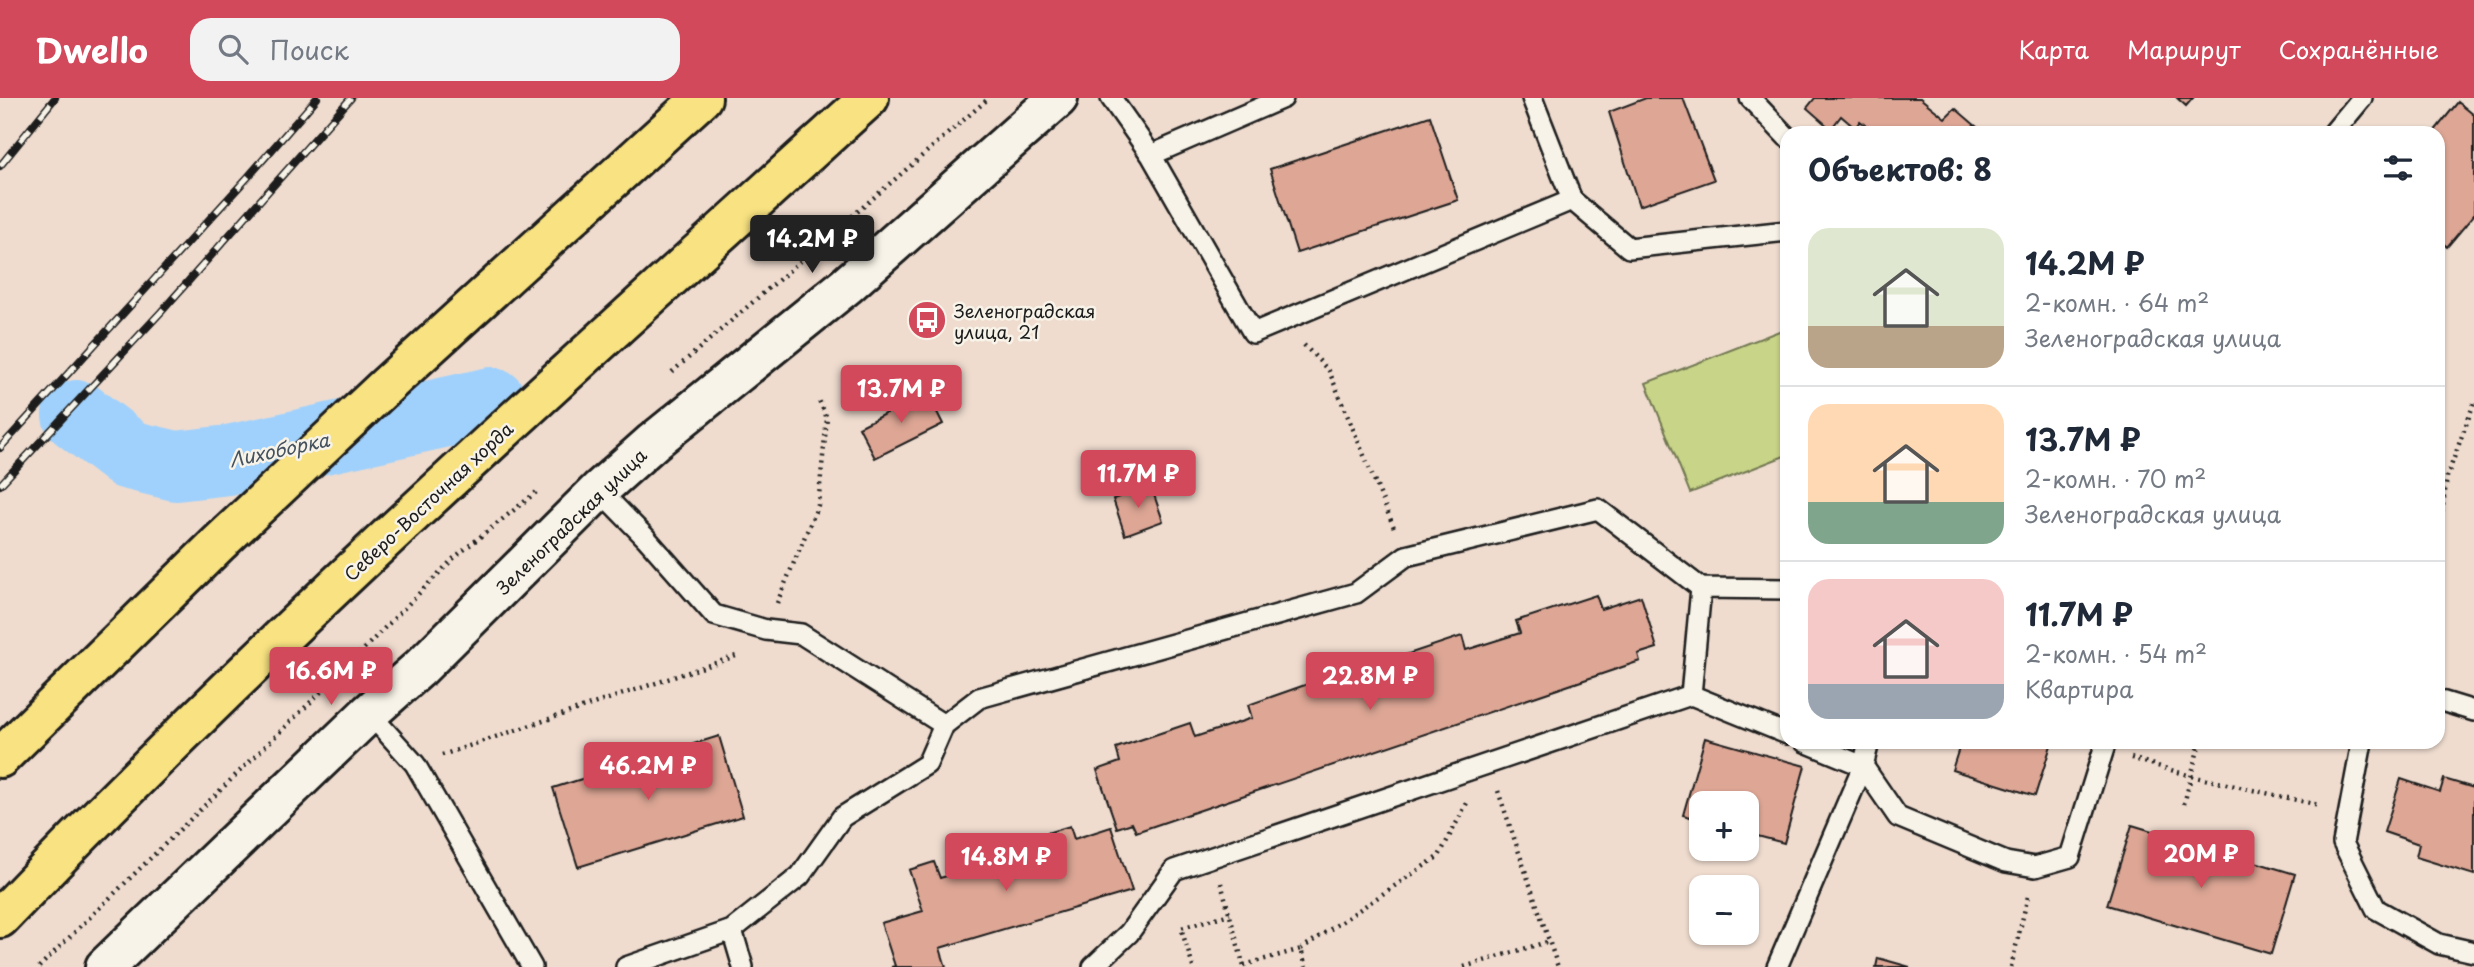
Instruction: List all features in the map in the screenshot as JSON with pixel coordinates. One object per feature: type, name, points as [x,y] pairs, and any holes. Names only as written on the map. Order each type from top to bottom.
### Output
[{"type":"main road","points":[[0,758],[387,385],[702,98]]},
{"type":"main road","name":"Северо-Восточная хорда","points":[[0,918],[182,735],[463,467],[869,98]]},
{"type":"street","name":"Зеленоградская улица","points":[[105,967],[369,713],[421,667],[599,490],[653,442],[846,286],[1058,98]]},
{"type":"lane","points":[[1111,98],[1151,156],[1253,333],[1572,200]]},
{"type":"lane","points":[[1151,156],[1283,98]]},
{"type":"lane","points":[[1532,98],[1572,200],[1629,248],[1780,232]]},
{"type":"lane","points":[[1750,98],[1780,130]]},
{"type":"lane","points":[[2339,126],[2362,98]]},
{"type":"lane","points":[[599,490],[714,615],[766,630],[801,634],[944,725]]},
{"type":"lane","points":[[626,967],[732,930],[800,876],[842,817],[927,764],[944,725],[979,698],[1356,593],[1406,556],[1598,509],[1701,589],[1780,589]]},
{"type":"lane","points":[[1690,695],[1701,589]]},
{"type":"lane","points":[[1093,967],[1129,933],[1174,870],[1690,695],[1780,731]]},
{"type":"lane","points":[[2445,702],[2474,711]]},
{"type":"lane","points":[[369,713],[415,764],[532,967]]},
{"type":"lane","points":[[1822,749],[1863,766],[1898,817],[2006,862],[2035,867],[2070,857],[2104,749]]},
{"type":"lane","points":[[1777,967],[1863,766],[1867,749]]},
{"type":"lane","points":[[2361,749],[2343,843],[2376,909],[2439,944],[2474,953]]},
{"type":"lane","points":[[732,930],[743,967]]},
{"type":"path","points":[[1281,322],[1329,371],[1406,556]]},
{"type":"path","points":[[766,630],[818,505],[827,418],[818,398]]},
{"type":"path","points":[[2445,491],[2447,477],[2474,403]]},
{"type":"path","points":[[415,764],[801,634]]},
{"type":"path","points":[[2114,749],[2191,776],[2348,812]]},
{"type":"path","points":[[2184,804],[2198,749]]},
{"type":"path","points":[[1488,764],[1558,967]]},
{"type":"path","points":[[1214,857],[1244,966],[1301,948],[1439,856],[1488,764]]},
{"type":"path","points":[[2011,967],[2035,867]]},
{"type":"path","points":[[1193,967],[1181,928],[1230,914]]},
{"type":"path","points":[[1464,967],[1550,941]]},
{"type":"path","points":[[1301,948],[1306,967]]},
{"type":"green space","points":[[1780,331],[1780,458],[1690,493],[1646,383]]},
{"type":"building","points":[[1646,98],[1683,98],[1714,180],[1639,206],[1609,112]]},
{"type":"building","points":[[1815,98],[1920,98],[1945,118],[1955,108],[1976,126],[1866,126],[1860,121],[1856,126],[1853,126],[1841,116],[1833,126],[1828,126],[1807,108]]},
{"type":"building","points":[[2177,98],[2193,98],[2186,106]]},
{"type":"building","points":[[2458,102],[2474,115],[2474,215],[2447,247],[2445,126],[2439,126]]},
{"type":"building","points":[[1430,116],[1458,200],[1297,253],[1270,169]]},
{"type":"building","points":[[927,392],[943,424],[875,458],[859,427]]},
{"type":"building","points":[[1151,486],[1163,521],[1125,535],[1113,499]]},
{"type":"building","points":[[1596,595],[1601,609],[1641,596],[1657,648],[1638,654],[1640,661],[1136,832],[1132,823],[1117,828],[1097,770],[1120,762],[1116,748],[1190,723],[1195,737],[1252,718],[1248,705],[1322,679],[1327,693],[1388,673],[1384,662],[1462,636],[1466,650],[1520,633],[1516,621]]},
{"type":"building","points":[[719,736],[743,816],[578,867],[553,788]]},
{"type":"building","points":[[1705,738],[1805,766],[1784,843],[1759,836],[1759,791],[1690,791]]},
{"type":"building","points":[[1959,749],[2050,749],[2035,796],[1952,770]]},
{"type":"building","points":[[2401,779],[2440,792],[2444,779],[2474,788],[2474,875],[2416,857],[2419,844],[2384,832]]},
{"type":"building","points":[[1689,794],[1689,817],[1683,815]]},
{"type":"building","points":[[2132,825],[2295,874],[2271,954],[2107,905]]},
{"type":"building","points":[[1070,826],[1074,839],[1111,827],[1132,891],[940,948],[946,967],[891,967],[895,966],[881,923],[923,911],[909,870],[934,862],[940,878],[993,862],[990,850]]},
{"type":"building","points":[[1878,958],[1910,967],[1876,967]]},
{"type":"waterway","name":"Лихоборка","points":[[77,415],[129,455],[176,466],[229,460],[492,402]]},
{"type":"railway","points":[[0,166],[55,98]]},
{"type":"railway","points":[[0,448],[317,98]]},
{"type":"railway","points":[[0,485],[161,312],[351,98]]},
{"type":"place","name":"Зеленоградская улица, 21","points":[[927,320]]}]
